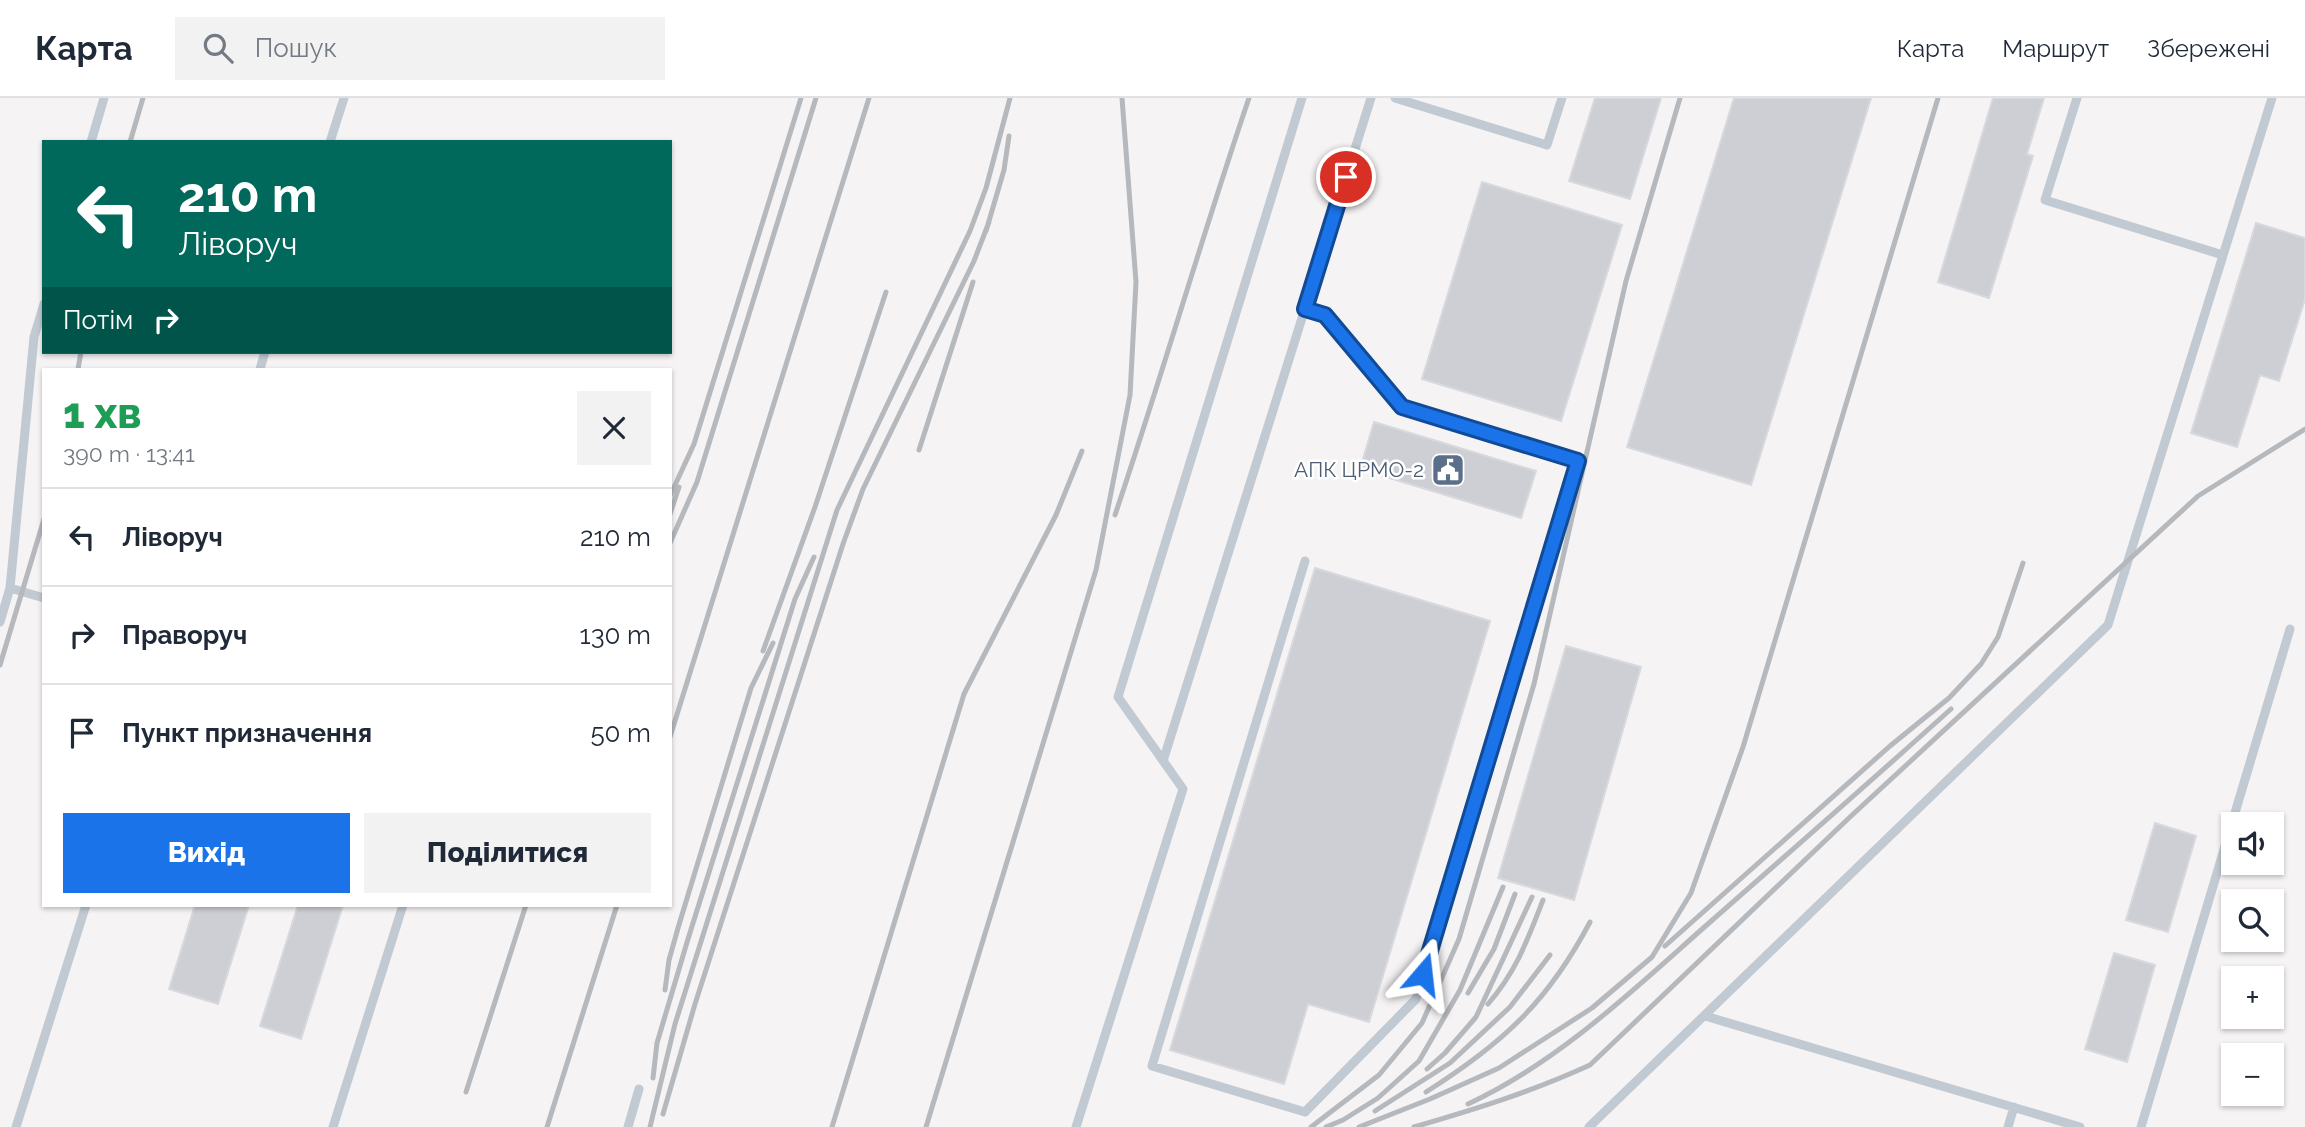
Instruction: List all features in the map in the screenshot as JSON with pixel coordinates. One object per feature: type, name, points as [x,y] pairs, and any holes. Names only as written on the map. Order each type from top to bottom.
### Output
[{"type":"lane","points":[[92,140],[104,98]]},
{"type":"lane","points":[[331,140],[344,98]]},
{"type":"lane","points":[[1076,1127],[1182,789],[1118,697],[1302,98]]},
{"type":"lane","points":[[1163,761],[1371,98]]},
{"type":"lane","points":[[1395,98],[1547,145],[1562,98]]},
{"type":"lane","points":[[2077,98],[2045,200],[2223,255]]},
{"type":"lane","points":[[1589,1127],[2108,625],[2272,98]]},
{"type":"lane","points":[[1305,309],[1325,315],[1402,407],[1578,461],[1416,999],[1305,1112],[1152,1066],[1305,561]]},
{"type":"lane","points":[[0,622],[10,588],[34,337],[42,311]]},
{"type":"lane","points":[[10,588],[42,597]]},
{"type":"lane","points":[[2141,1127],[2290,629]]},
{"type":"lane","points":[[16,1127],[85,907]]},
{"type":"lane","points":[[333,1127],[402,907]]},
{"type":"lane","points":[[1704,1016],[2080,1127]]},
{"type":"lane","points":[[628,1127],[639,1088]]},
{"type":"lane","points":[[2008,1127],[2014,1107]]},
{"type":"lane","points":[[19,1116],[27,1127]]},
{"type":"building","points":[[1595,98],[1661,98],[1630,199],[1569,181]]},
{"type":"building","points":[[1734,98],[1871,98],[1751,485],[1627,447]]},
{"type":"building","points":[[1993,98],[2044,98],[2027,154],[2033,156],[1989,298],[1938,282]]},
{"type":"building","points":[[1482,182],[1622,225],[1561,421],[1422,379]]},
{"type":"building","points":[[2256,223],[2305,238],[2305,299],[2279,381],[2260,375],[2237,447],[2191,433]]},
{"type":"building","points":[[1374,422],[1536,471],[1521,518],[1360,469]]},
{"type":"building","points":[[1315,568],[1490,621],[1369,1022],[1308,1004],[1284,1084],[1170,1050]]},
{"type":"building","points":[[1566,646],[1641,667],[1574,900],[1498,878]]},
{"type":"building","points":[[2155,823],[2196,836],[2168,932],[2126,920]]},
{"type":"building","points":[[194,907],[248,907],[218,1004],[169,989]]},
{"type":"building","points":[[297,907],[342,907],[301,1039],[260,1026]]},
{"type":"building","points":[[2114,953],[2155,965],[2127,1062],[2085,1049]]},
{"type":"railway","points":[[131,140],[143,98]]},
{"type":"railway","points":[[672,492],[694,444],[801,98]]},
{"type":"railway","points":[[672,538],[697,482],[816,98]]},
{"type":"railway","points":[[672,731],[869,98]]},
{"type":"railway","points":[[650,1127],[675,1024],[837,510],[970,231],[986,188],[1010,98]]},
{"type":"railway","points":[[926,1127],[1096,570],[1130,395],[1136,282],[1122,98]]},
{"type":"railway","points":[[1115,515],[1249,98]]},
{"type":"railway","points":[[1311,1127],[1379,1075],[1422,1023],[1459,939],[1534,684],[1626,281],[1680,98]]},
{"type":"railway","points":[[1359,1127],[1499,1068],[1592,1008],[1652,957],[1691,893],[1743,747],[1938,98]]},
{"type":"railway","points":[[986,231],[1004,170],[1009,136]]},
{"type":"railway","points":[[663,1114],[695,1004],[863,489],[974,261],[989,222]]},
{"type":"railway","points":[[919,450],[973,282]]},
{"type":"railway","points":[[763,651],[815,507],[886,292]]},
{"type":"railway","points":[[78,368],[81,354]]},
{"type":"railway","points":[[1414,1127],[1546,1084],[1590,1065],[1850,817],[2198,496],[2305,429]]},
{"type":"railway","points":[[832,1127],[964,694],[1056,515],[1082,451]]},
{"type":"railway","points":[[672,508],[679,487]]},
{"type":"railway","points":[[0,665],[42,526]]},
{"type":"railway","points":[[653,1078],[657,1043],[688,939],[795,599],[814,557]]},
{"type":"railway","points":[[1665,946],[1890,746],[1949,698],[1981,664],[1998,637],[2023,563]]},
{"type":"railway","points":[[665,990],[669,960],[678,928],[751,688],[773,643]]},
{"type":"railway","points":[[1468,1104],[1534,1067],[1594,1023],[1951,709]]},
{"type":"railway","points":[[1326,1127],[1343,1120],[1378,1098],[1419,1061],[1460,990],[1503,887]]},
{"type":"railway","points":[[1468,993],[1494,949],[1515,894]]},
{"type":"railway","points":[[1427,1069],[1445,1053],[1476,1017],[1532,897]]},
{"type":"railway","points":[[1488,1004],[1514,967],[1543,900]]},
{"type":"railway","points":[[466,1092],[525,907]]},
{"type":"railway","points":[[547,1127],[616,907]]},
{"type":"railway","points":[[1426,1092],[1478,1056],[1521,1019],[1557,976],[1590,922]]},
{"type":"railway","points":[[1375,1111],[1450,1063],[1510,1007],[1550,955]]},
{"type":"place","name":"АПК ЦРМО-2","points":[[1448,470]]},
{"type":"route","points":[[1346,177],[1305,309],[1325,315],[1402,407],[1578,461],[1423,974]]}]
